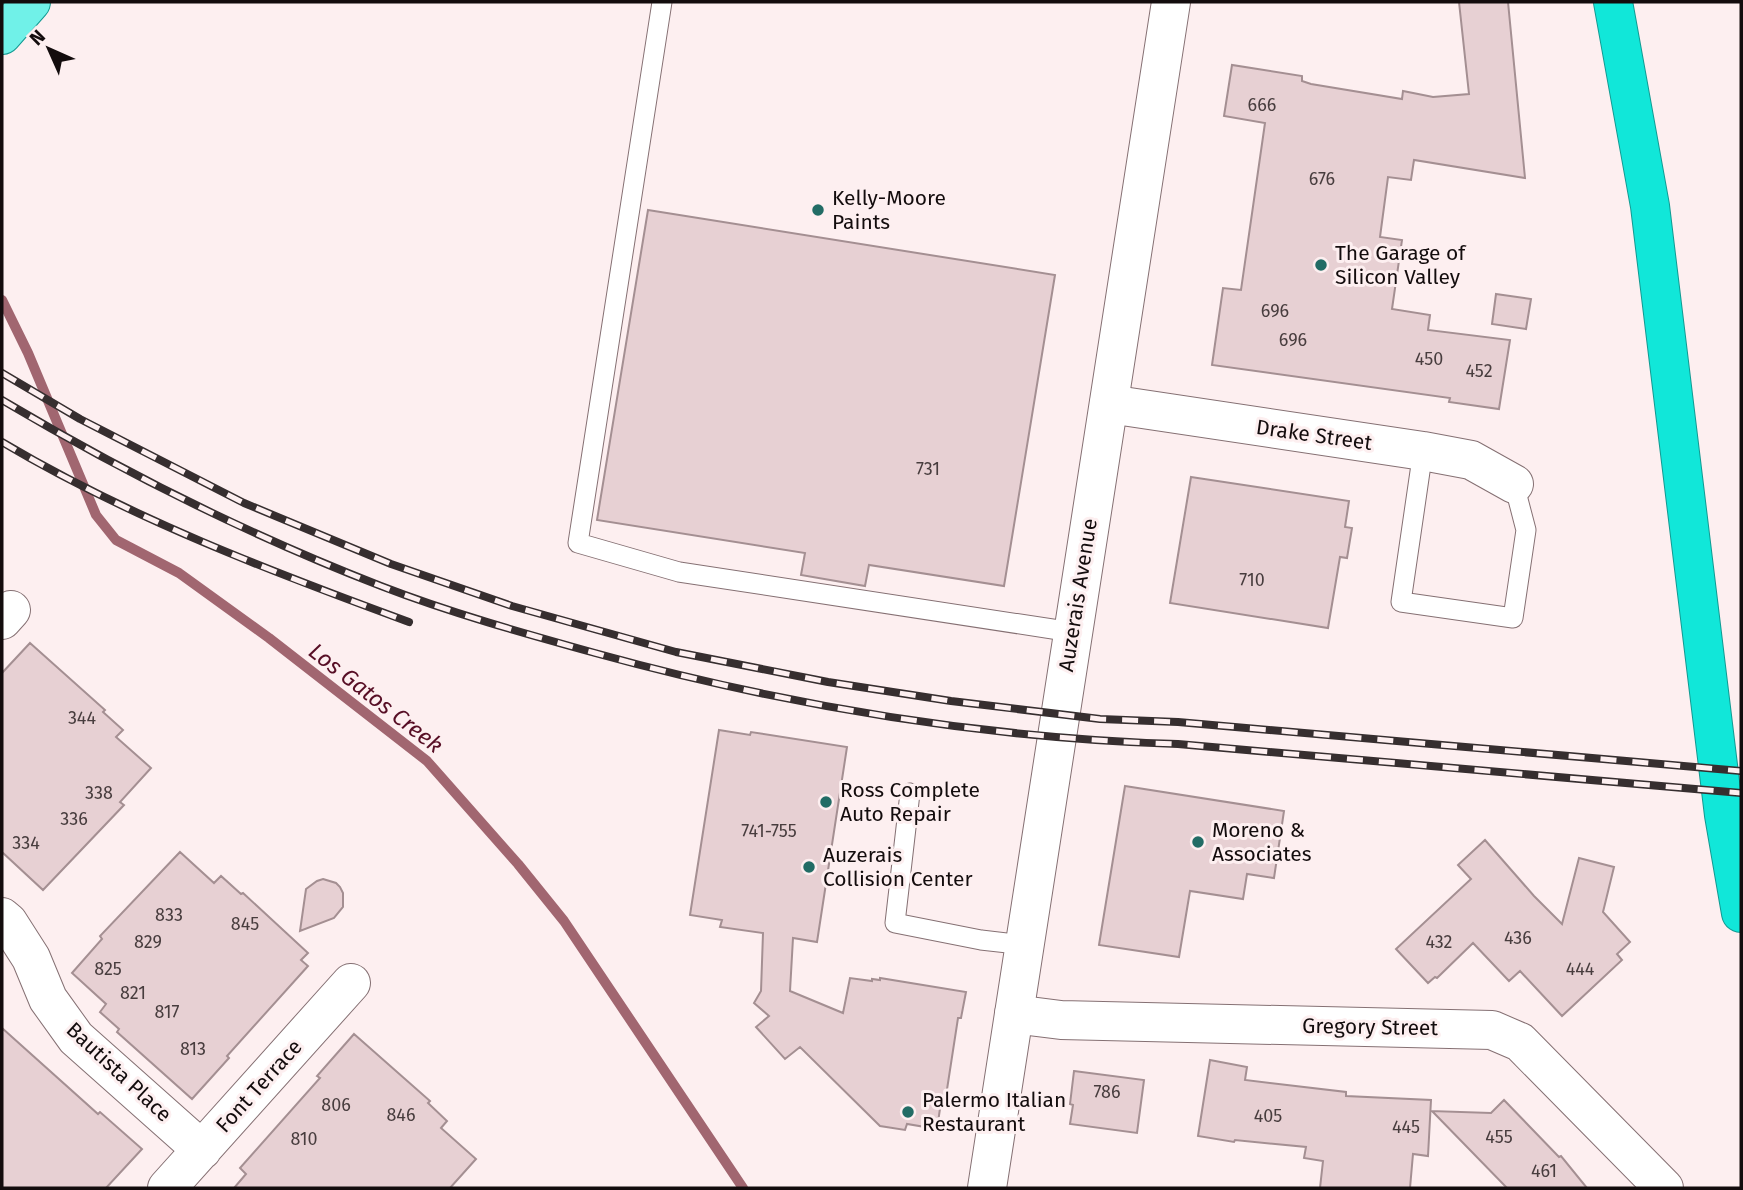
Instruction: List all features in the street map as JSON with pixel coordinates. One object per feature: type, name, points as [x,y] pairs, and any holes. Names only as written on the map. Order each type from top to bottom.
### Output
[{"type":"highway","points":[[1613,2],[1650,206],[1724,815],[1741,913]]},
{"type":"street","name":"Auzerais Avenue","points":[[987,1188],[1171,2]]},
{"type":"street","name":"Drake Street","points":[[1109,404],[1471,460],[1514,484]]},
{"type":"street","name":"Bautista Place","points":[[2,917],[31,958],[48,999],[76,1038],[202,1150]]},
{"type":"street","name":"Font Terrace","points":[[167,1188],[351,983]]},
{"type":"street","name":"Gregory Street","points":[[1014,1014],[1061,1020],[1492,1030],[1520,1042],[1664,1188]]},
{"type":"lane","points":[[662,2],[578,543],[679,572],[1072,632]]},
{"type":"lane","points":[[1423,451],[1401,602],[1513,618],[1526,530],[1514,484]]},
{"type":"lane","points":[[910,793],[895,923],[981,940],[1024,944]]},
{"type":"building","points":[[1459,2],[1508,2],[1525,178],[1414,160],[1411,180],[1388,177],[1380,237],[1402,240],[1392,309],[1430,315],[1428,330],[1510,340],[1499,409],[1449,402],[1450,398],[1212,365],[1223,288],[1241,290],[1265,123],[1224,116],[1232,65],[1302,76],[1302,81],[1311,84],[1402,99],[1403,91],[1433,97],[1469,94]]},
{"type":"building","points":[[648,210],[1055,275],[1004,586],[869,565],[865,586],[801,575],[805,553],[597,520]]},
{"type":"building","points":[[1496,294],[1531,299],[1526,329],[1492,324]]},
{"type":"building","points":[[1191,477],[1349,501],[1345,527],[1352,528],[1347,558],[1340,557],[1328,628],[1170,603]]},
{"type":"building","points":[[30,643],[105,710],[103,712],[123,730],[116,737],[151,768],[120,802],[124,805],[43,890],[2,852],[2,673]]},
{"type":"building","points":[[719,730],[750,735],[751,732],[847,747],[817,942],[793,938],[790,991],[843,1013],[850,978],[872,981],[880,978],[966,992],[961,1018],[958,1018],[946,1096],[942,1095],[937,1129],[907,1124],[905,1130],[880,1126],[800,1047],[785,1059],[756,1027],[769,1016],[754,1003],[761,991],[763,933],[720,927],[722,920],[690,915]]},
{"type":"building","name":"Moreno & Associates","points":[[1125,786],[1284,811],[1274,878],[1247,874],[1243,899],[1190,891],[1179,957],[1099,945]]},
{"type":"building","points":[[1485,840],[1562,924],[1579,858],[1614,867],[1603,912],[1630,942],[1617,954],[1622,960],[1562,1016],[1520,971],[1509,981],[1473,943],[1437,978],[1428,983],[1396,949],[1471,879],[1458,865]]},
{"type":"building","points":[[180,852],[214,883],[221,876],[243,893],[308,953],[301,960],[308,966],[192,1099],[117,1032],[119,1029],[100,1012],[106,1004],[72,973],[102,939],[100,936]]},
{"type":"building","points":[[323,879],[340,887],[343,907],[334,918],[300,931],[306,889]]},
{"type":"building","points":[[2,1028],[98,1114],[100,1112],[142,1149],[106,1188],[2,1188]]},
{"type":"building","points":[[354,1034],[430,1101],[428,1103],[447,1121],[441,1128],[476,1159],[450,1188],[234,1188],[246,1174],[240,1168],[320,1078],[317,1076]]},
{"type":"building","points":[[1210,1060],[1247,1067],[1245,1080],[1346,1092],[1346,1096],[1431,1100],[1428,1156],[1413,1154],[1410,1188],[1320,1188],[1323,1161],[1304,1158],[1306,1147],[1234,1142],[1198,1136]]},
{"type":"building","points":[[1074,1071],[1144,1080],[1137,1133],[1070,1124]]},
{"type":"building","points":[[1504,1100],[1559,1157],[1561,1156],[1587,1188],[1507,1188],[1432,1111],[1491,1113]]},
{"type":"waterway","name":"Los Gatos Creek","points":[[2,300],[28,353],[96,515],[116,540],[179,573],[269,638],[427,761],[518,864],[564,921],[743,1188]]},
{"type":"railway","points":[[2,373],[80,419],[244,503],[391,564],[512,606],[676,652],[828,682],[951,701],[1100,719],[1178,722],[1741,771]]},
{"type":"railway","points":[[2,400],[140,477],[283,546],[407,596],[460,614],[666,672],[884,716],[1031,735],[1178,744],[1741,793]]},
{"type":"railway","points":[[2,442],[150,519],[253,563],[409,622]]},
{"type":"place","name":"Kelly-Moore Paints","points":[[818,210]]},
{"type":"place","name":"The Garage of Silicon Valley","points":[[1321,265]]},
{"type":"place","name":"Ross Complete Auto Repair","points":[[826,802]]},
{"type":"place","name":"Moreno & Associates","points":[[1198,842]]},
{"type":"place","name":"Auzerais Collision Center","points":[[809,867]]},
{"type":"place","name":"Palermo Italian Restaurant","points":[[908,1112]]}]
